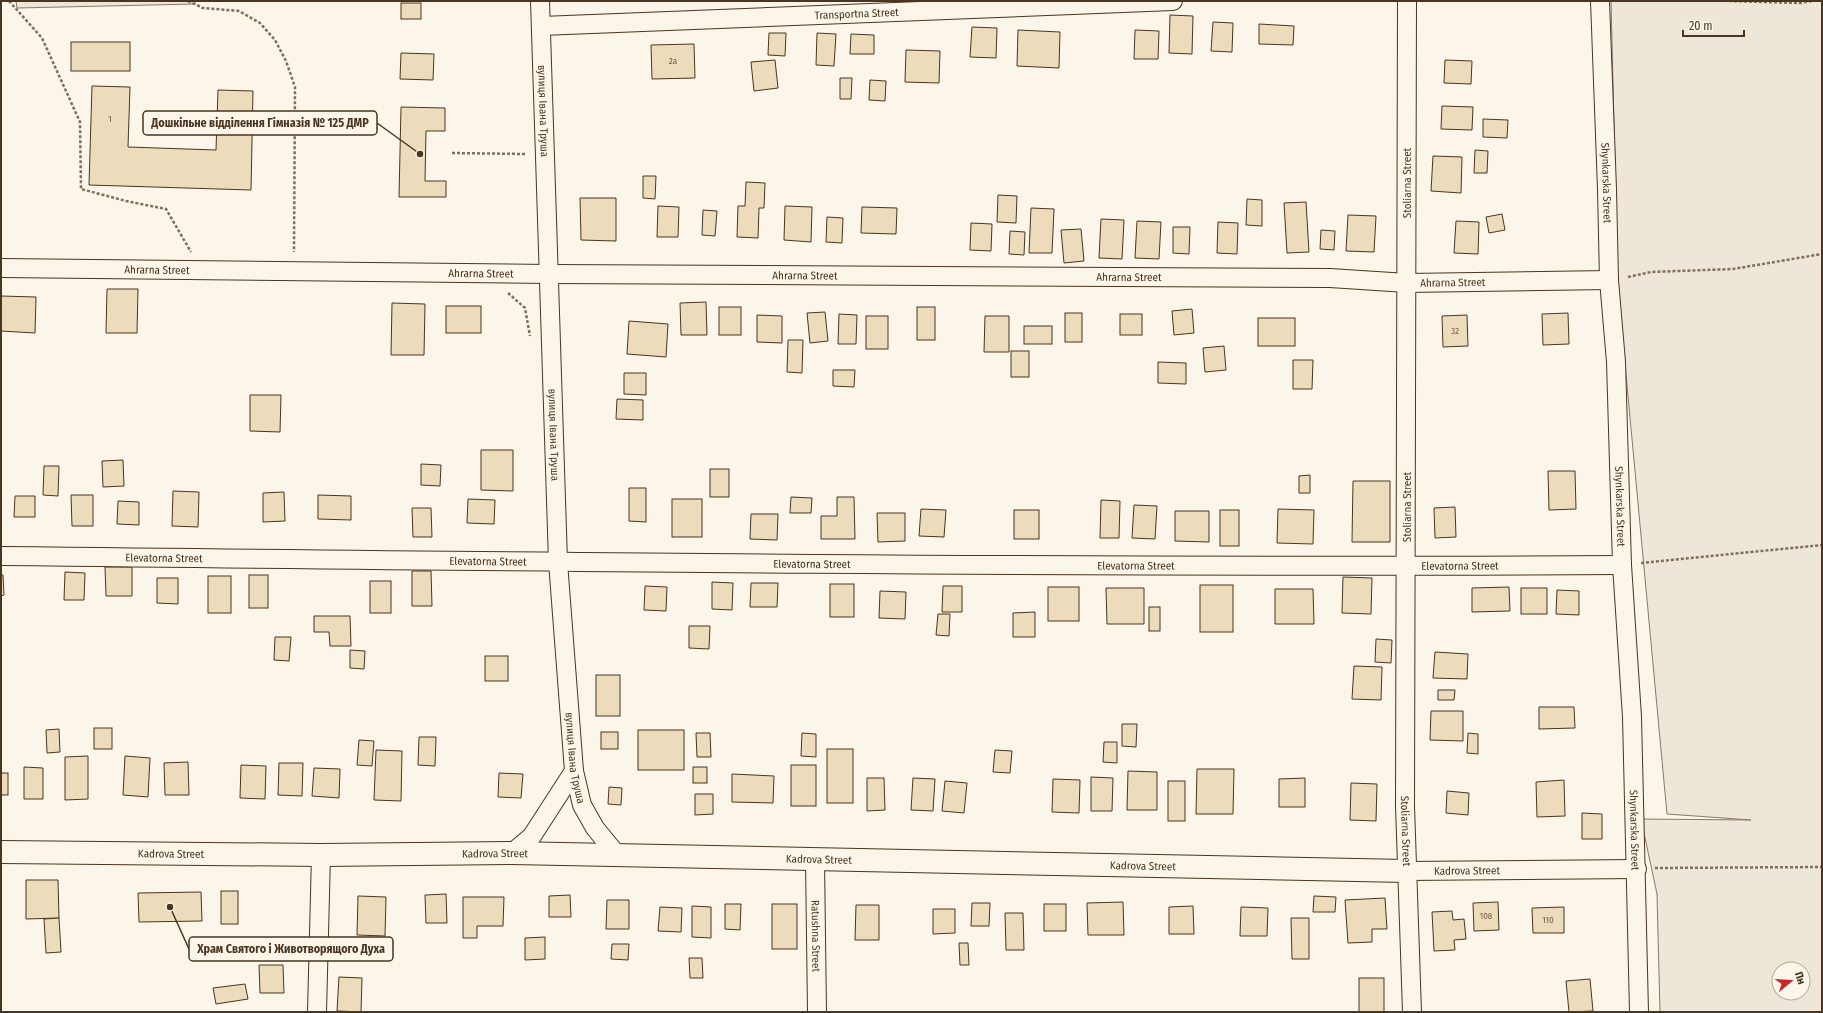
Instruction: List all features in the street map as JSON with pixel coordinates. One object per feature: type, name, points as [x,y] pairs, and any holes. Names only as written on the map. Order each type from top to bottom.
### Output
[{"type":"street","name":"вулиця Івана Труша","points":[[540,1],[558,562],[574,771],[582,805],[595,828],[618,856]]},
{"type":"street","name":"Transportna Street","points":[[540,26],[1173,1]]},
{"type":"street","name":"Stoliarna Street","points":[[1408,1],[1406,871],[1412,1012]]},
{"type":"street","name":"Shynkarska Street","points":[[1600,1],[1609,280],[1616,362],[1622,565],[1632,717],[1637,869],[1639,1012]]},
{"type":"street","name":"Ahrarna Street","points":[[1,268],[549,274],[1330,278],[1408,283],[1609,280]]},
{"type":"street","name":"Elevatorna Street","points":[[1,556],[558,562],[1407,566],[1622,565]]},
{"type":"street","points":[[512,853],[532,836],[574,771]]},
{"type":"street","name":"Kadrova Street","points":[[1,852],[321,855],[512,853],[1406,871],[1637,869]]},
{"type":"street","points":[[317,1012],[321,855]]},
{"type":"street","name":"Ratushna Street","points":[[814,860],[817,1012]]},
{"type":"path","points":[[9,1],[42,38],[80,122],[81,189],[126,201],[166,208],[201,270]]},
{"type":"path","points":[[188,1],[202,8],[239,11],[260,23],[275,40],[286,61],[295,87],[294,271]]},
{"type":"path","points":[[1729,1],[1800,3],[1812,1]]},
{"type":"path","points":[[452,153],[545,154]]},
{"type":"path","points":[[1609,280],[1651,272],[1733,269],[1822,254]]},
{"type":"path","points":[[485,273],[525,308],[531,342]]},
{"type":"path","points":[[1622,565],[1822,545]]},
{"type":"path","points":[[1637,869],[1822,868]]},
{"type":"shaded area","points":[[16,1],[195,1],[195,4],[17,8]]},
{"type":"shaded area","points":[[1611,1],[1822,1],[1822,1012],[1660,1012],[1657,894],[1641,819],[1751,820],[1667,814],[1618,289]]},
{"type":"building","points":[[401,3],[421,3],[421,19],[401,19]]},
{"type":"building","points":[[1170,15],[1193,16],[1192,54],[1169,53]]},
{"type":"building","points":[[1213,22],[1233,23],[1232,52],[1211,51]]},
{"type":"building","points":[[1259,24],[1294,26],[1293,45],[1259,44]]},
{"type":"building","points":[[972,27],[997,28],[996,58],[970,57]]},
{"type":"building","points":[[1018,30],[1060,32],[1059,68],[1017,66]]},
{"type":"building","points":[[1135,30],[1159,31],[1158,59],[1134,59]]},
{"type":"building","points":[[769,33],[786,33],[785,56],[768,55]]},
{"type":"building","points":[[817,33],[836,34],[834,66],[816,65]]},
{"type":"building","points":[[851,34],[874,35],[874,54],[850,54]]},
{"type":"building","points":[[71,42],[130,42],[130,71],[71,71]]},
{"type":"building","points":[[694,44],[695,78],[652,79],[651,45]]},
{"type":"building","points":[[906,50],[940,51],[939,83],[905,82]]},
{"type":"building","points":[[401,53],[434,54],[433,80],[400,79]]},
{"type":"building","points":[[775,60],[778,88],[754,91],[751,62]]},
{"type":"building","points":[[1445,60],[1472,61],[1471,84],[1444,83]]},
{"type":"building","points":[[840,78],[852,78],[851,99],[840,99]]},
{"type":"building","points":[[870,80],[886,81],[885,101],[869,100]]},
{"type":"building","points":[[92,86],[130,87],[128,147],[216,150],[218,90],[253,91],[251,190],[89,185]]},
{"type":"building","points":[[1442,106],[1473,107],[1472,130],[1441,129]]},
{"type":"building","points":[[401,107],[445,108],[445,131],[426,131],[425,181],[446,181],[446,197],[399,197]]},
{"type":"building","points":[[1483,119],[1508,120],[1507,138],[1483,137]]},
{"type":"building","points":[[1475,150],[1488,151],[1487,173],[1474,173]]},
{"type":"building","points":[[1433,156],[1462,157],[1461,193],[1431,191]]},
{"type":"building","points":[[643,176],[656,176],[655,199],[643,198]]},
{"type":"building","points":[[746,182],[765,183],[764,208],[759,208],[758,238],[737,237],[738,206],[745,206]]},
{"type":"building","points":[[998,195],[1017,196],[1016,223],[997,222]]},
{"type":"building","points":[[580,198],[616,198],[616,241],[581,240]]},
{"type":"building","points":[[1247,199],[1262,200],[1262,226],[1246,225]]},
{"type":"building","points":[[1306,202],[1309,252],[1287,253],[1284,203]]},
{"type":"building","points":[[658,206],[679,207],[678,237],[657,237]]},
{"type":"building","points":[[785,206],[812,207],[811,242],[784,240]]},
{"type":"building","points":[[862,207],[897,208],[896,234],[861,233]]},
{"type":"building","points":[[1031,208],[1054,209],[1052,253],[1029,253]]},
{"type":"building","points":[[703,210],[717,211],[715,236],[702,235]]},
{"type":"building","points":[[1502,214],[1505,230],[1489,233],[1486,217]]},
{"type":"building","points":[[1348,215],[1376,216],[1374,252],[1346,251]]},
{"type":"building","points":[[827,217],[843,218],[842,243],[826,242]]},
{"type":"building","points":[[1101,219],[1124,220],[1122,259],[1099,258]]},
{"type":"building","points":[[1137,221],[1161,222],[1159,259],[1135,258]]},
{"type":"building","points":[[1456,221],[1479,222],[1478,254],[1454,253]]},
{"type":"building","points":[[1218,222],[1238,223],[1237,254],[1217,253]]},
{"type":"building","points":[[971,223],[992,224],[991,251],[970,250]]},
{"type":"building","points":[[1173,227],[1190,227],[1189,254],[1173,253]]},
{"type":"building","points":[[1081,229],[1084,261],[1064,263],[1061,230]]},
{"type":"building","points":[[1321,230],[1335,231],[1334,250],[1320,249]]},
{"type":"building","points":[[1010,231],[1025,232],[1024,255],[1009,254]]},
{"type":"building","points":[[107,289],[138,289],[137,333],[106,333]]},
{"type":"building","points":[[1,296],[36,297],[35,333],[1,331]]},
{"type":"building","points":[[706,302],[707,335],[681,335],[680,303]]},
{"type":"building","points":[[392,303],[425,304],[424,355],[391,355]]},
{"type":"building","points":[[446,306],[481,306],[481,333],[446,333]]},
{"type":"building","points":[[719,307],[741,307],[741,335],[719,335]]},
{"type":"building","points":[[917,307],[935,307],[935,340],[917,340]]},
{"type":"building","points":[[1192,309],[1194,333],[1174,335],[1172,311]]},
{"type":"building","points":[[825,312],[828,341],[810,343],[807,313]]},
{"type":"building","points":[[1065,313],[1082,313],[1082,342],[1065,342]]},
{"type":"building","points":[[1568,313],[1569,344],[1543,345],[1542,314]]},
{"type":"building","points":[[839,314],[857,315],[856,344],[838,344]]},
{"type":"building","points":[[1120,314],[1142,314],[1142,335],[1120,335]]},
{"type":"building","points":[[757,315],[782,316],[782,343],[757,342]]},
{"type":"building","points":[[1467,315],[1468,346],[1443,347],[1442,316]]},
{"type":"building","points":[[866,316],[888,316],[888,349],[866,349]]},
{"type":"building","points":[[985,316],[1009,316],[1009,352],[984,352]]},
{"type":"building","points":[[1258,318],[1295,318],[1295,346],[1258,346]]},
{"type":"building","points":[[629,321],[668,324],[666,357],[627,354]]},
{"type":"building","points":[[1024,326],[1052,326],[1052,344],[1024,344]]},
{"type":"building","points":[[788,340],[803,340],[802,373],[787,372]]},
{"type":"building","points":[[1224,346],[1226,370],[1205,372],[1203,348]]},
{"type":"building","points":[[1011,351],[1029,351],[1029,377],[1011,377]]},
{"type":"building","points":[[1293,360],[1313,360],[1312,389],[1293,389]]},
{"type":"building","points":[[1158,362],[1186,363],[1186,384],[1158,383]]},
{"type":"building","points":[[833,370],[855,370],[854,387],[833,386]]},
{"type":"building","points":[[624,373],[646,373],[646,395],[624,394]]},
{"type":"building","points":[[250,395],[281,395],[280,432],[250,431]]},
{"type":"building","points":[[617,399],[643,400],[643,420],[616,419]]},
{"type":"building","points":[[481,450],[513,450],[513,491],[481,490]]},
{"type":"building","points":[[123,460],[124,486],[103,487],[102,461]]},
{"type":"building","points":[[421,464],[441,465],[440,486],[421,485]]},
{"type":"building","points":[[44,466],[59,466],[58,496],[43,495]]},
{"type":"building","points":[[710,469],[729,469],[729,497],[710,497]]},
{"type":"building","points":[[1548,471],[1575,471],[1576,509],[1549,510]]},
{"type":"building","points":[[1310,475],[1310,493],[1299,493],[1299,476]]},
{"type":"building","points":[[1353,481],[1390,481],[1390,542],[1352,542]]},
{"type":"building","points":[[629,488],[646,488],[646,522],[629,521]]},
{"type":"building","points":[[173,491],[199,492],[198,527],[172,526]]},
{"type":"building","points":[[284,492],[285,521],[263,522],[263,493]]},
{"type":"building","points":[[71,495],[93,495],[93,526],[72,526]]},
{"type":"building","points":[[318,495],[351,496],[351,520],[318,519]]},
{"type":"building","points":[[15,496],[35,496],[35,517],[14,517]]},
{"type":"building","points":[[791,497],[812,498],[811,513],[790,513]]},
{"type":"building","points":[[837,497],[854,497],[855,539],[821,539],[821,516],[837,516]]},
{"type":"building","points":[[468,499],[495,500],[494,524],[467,523]]},
{"type":"building","points":[[672,499],[702,499],[702,537],[672,537]]},
{"type":"building","points":[[1101,500],[1120,501],[1119,538],[1100,538]]},
{"type":"building","points":[[118,501],[139,502],[139,525],[117,524]]},
{"type":"building","points":[[1134,505],[1157,506],[1155,539],[1132,538]]},
{"type":"building","points":[[1455,507],[1456,537],[1435,538],[1434,508]]},
{"type":"building","points":[[412,508],[431,508],[432,537],[413,537]]},
{"type":"building","points":[[921,509],[946,510],[944,537],[919,536]]},
{"type":"building","points":[[1278,509],[1314,510],[1313,544],[1277,543]]},
{"type":"building","points":[[1014,510],[1039,510],[1039,539],[1014,539]]},
{"type":"building","points":[[1220,510],[1239,510],[1239,546],[1220,546]]},
{"type":"building","points":[[1175,511],[1209,511],[1209,542],[1175,541]]},
{"type":"building","points":[[877,513],[905,513],[905,541],[878,542]]},
{"type":"building","points":[[751,514],[778,514],[777,540],[750,539]]},
{"type":"building","points":[[105,567],[132,567],[132,596],[106,596]]},
{"type":"building","points":[[412,571],[431,571],[432,606],[412,606]]},
{"type":"building","points":[[65,572],[85,573],[84,600],[64,600]]},
{"type":"building","points":[[1,575],[3,575],[4,595],[1,596]]},
{"type":"building","points":[[249,575],[268,575],[268,608],[249,608]]},
{"type":"building","points":[[208,576],[231,576],[231,613],[208,613]]},
{"type":"building","points":[[1343,577],[1372,578],[1371,614],[1342,613]]},
{"type":"building","points":[[157,578],[178,578],[178,604],[157,603]]},
{"type":"building","points":[[370,581],[391,581],[391,613],[370,613]]},
{"type":"building","points":[[712,582],[733,583],[732,610],[712,609]]},
{"type":"building","points":[[751,583],[778,583],[777,607],[750,607]]},
{"type":"building","points":[[830,584],[854,584],[854,617],[830,617]]},
{"type":"building","points":[[1200,585],[1233,585],[1233,632],[1200,632]]},
{"type":"building","points":[[645,586],[667,587],[666,611],[644,610]]},
{"type":"building","points":[[943,586],[962,586],[962,612],[942,612]]},
{"type":"building","points":[[1048,587],[1079,587],[1079,621],[1048,621]]},
{"type":"building","points":[[1509,587],[1510,611],[1472,612],[1472,588]]},
{"type":"building","points":[[1106,588],[1144,588],[1144,624],[1107,624]]},
{"type":"building","points":[[1521,588],[1547,588],[1547,614],[1521,614]]},
{"type":"building","points":[[1275,589],[1313,589],[1314,624],[1275,624]]},
{"type":"building","points":[[1557,590],[1579,591],[1579,615],[1556,614]]},
{"type":"building","points":[[880,591],[906,592],[905,619],[879,618]]},
{"type":"building","points":[[1149,607],[1160,607],[1160,631],[1149,631]]},
{"type":"building","points":[[1035,612],[1035,637],[1013,637],[1013,613]]},
{"type":"building","points":[[938,614],[950,614],[949,636],[936,635]]},
{"type":"building","points":[[314,616],[350,616],[351,646],[330,646],[329,632],[314,632]]},
{"type":"building","points":[[689,626],[710,626],[709,649],[689,648]]},
{"type":"building","points":[[275,637],[291,637],[289,661],[274,660]]},
{"type":"building","points":[[1376,639],[1392,640],[1391,663],[1375,662]]},
{"type":"building","points":[[350,650],[365,651],[364,669],[350,668]]},
{"type":"building","points":[[1435,652],[1468,654],[1467,679],[1433,678]]},
{"type":"building","points":[[485,656],[508,656],[508,681],[485,681]]},
{"type":"building","points":[[1354,666],[1382,667],[1381,700],[1352,699]]},
{"type":"building","points":[[596,675],[620,675],[620,716],[596,716]]},
{"type":"building","points":[[1438,690],[1455,690],[1454,700],[1438,700]]},
{"type":"building","points":[[1539,707],[1574,707],[1575,728],[1539,729]]},
{"type":"building","points":[[1431,711],[1463,711],[1463,741],[1430,740]]},
{"type":"building","points":[[1122,724],[1137,724],[1136,747],[1122,746]]},
{"type":"building","points":[[94,728],[112,728],[112,749],[94,749]]},
{"type":"building","points":[[59,729],[60,752],[47,753],[46,730]]},
{"type":"building","points":[[638,730],[684,730],[684,770],[638,770]]},
{"type":"building","points":[[601,732],[618,732],[618,749],[601,749]]},
{"type":"building","points":[[696,733],[710,733],[711,757],[697,757]]},
{"type":"building","points":[[802,733],[816,734],[816,757],[801,756]]},
{"type":"building","points":[[1468,733],[1478,734],[1478,754],[1467,753]]},
{"type":"building","points":[[419,737],[436,737],[435,766],[418,765]]},
{"type":"building","points":[[359,740],[374,741],[372,766],[357,765]]},
{"type":"building","points":[[1104,742],[1117,742],[1117,763],[1103,762]]},
{"type":"building","points":[[827,749],[853,749],[853,803],[827,803]]},
{"type":"building","points":[[376,750],[402,751],[401,801],[374,800]]},
{"type":"building","points":[[995,750],[1012,751],[1010,773],[993,772]]},
{"type":"building","points":[[88,756],[88,799],[65,800],[65,757]]},
{"type":"building","points":[[125,756],[150,758],[148,797],[123,795]]},
{"type":"building","points":[[188,762],[189,795],[165,795],[164,763]]},
{"type":"building","points":[[279,763],[303,763],[302,796],[278,795]]},
{"type":"building","points":[[241,765],[266,766],[265,799],[240,798]]},
{"type":"building","points":[[791,765],[816,765],[816,806],[791,806]]},
{"type":"building","points":[[24,767],[43,768],[43,799],[24,799]]},
{"type":"building","points":[[693,767],[707,767],[707,783],[693,783]]},
{"type":"building","points":[[314,768],[340,769],[339,798],[312,796]]},
{"type":"building","points":[[1197,769],[1234,769],[1233,814],[1196,814]]},
{"type":"building","points":[[1128,771],[1157,772],[1157,810],[1127,810]]},
{"type":"building","points":[[1,773],[8,773],[8,795],[1,795]]},
{"type":"building","points":[[499,773],[523,774],[521,798],[498,797]]},
{"type":"building","points":[[732,774],[774,776],[773,803],[732,802]]},
{"type":"building","points":[[1091,777],[1113,778],[1112,811],[1091,811]]},
{"type":"building","points":[[867,778],[884,778],[885,810],[867,811]]},
{"type":"building","points":[[913,778],[935,779],[933,811],[911,810]]},
{"type":"building","points":[[1305,778],[1305,807],[1279,807],[1279,779]]},
{"type":"building","points":[[1053,779],[1080,780],[1079,813],[1052,812]]},
{"type":"building","points":[[1564,780],[1565,816],[1537,817],[1536,782]]},
{"type":"building","points":[[945,781],[967,783],[964,813],[942,811]]},
{"type":"building","points":[[1168,781],[1185,781],[1185,821],[1168,821]]},
{"type":"building","points":[[1351,783],[1377,784],[1376,821],[1350,820]]},
{"type":"building","points":[[609,787],[622,788],[621,805],[608,804]]},
{"type":"building","points":[[1447,791],[1469,793],[1468,815],[1446,813]]},
{"type":"building","points":[[695,794],[713,794],[713,814],[695,815]]},
{"type":"building","points":[[1582,813],[1602,814],[1602,839],[1582,839]]},
{"type":"building","points":[[26,880],[58,880],[59,918],[26,919]]},
{"type":"building","points":[[221,891],[238,891],[238,924],[221,924]]},
{"type":"building","points":[[201,892],[202,921],[139,922],[138,893]]},
{"type":"building","points":[[446,894],[447,923],[426,923],[425,895]]},
{"type":"building","points":[[570,895],[571,917],[549,917],[549,896]]},
{"type":"building","points":[[358,896],[386,897],[385,936],[357,935]]},
{"type":"building","points":[[1314,896],[1336,897],[1335,912],[1313,912]]},
{"type":"building","points":[[463,897],[504,897],[503,926],[477,926],[477,938],[463,938]]},
{"type":"building","points":[[1385,898],[1387,929],[1372,929],[1372,942],[1348,943],[1345,900]]},
{"type":"building","points":[[607,900],[629,900],[629,929],[606,929]]},
{"type":"building","points":[[1123,902],[1124,935],[1088,935],[1087,903]]},
{"type":"building","points":[[1498,902],[1499,930],[1474,931],[1473,903]]},
{"type":"building","points":[[972,903],[990,903],[989,926],[971,926]]},
{"type":"building","points":[[725,904],[741,904],[740,930],[725,929]]},
{"type":"building","points":[[772,904],[797,904],[797,949],[772,949]]},
{"type":"building","points":[[1044,904],[1066,904],[1066,931],[1044,931]]},
{"type":"building","points":[[856,905],[879,905],[879,940],[855,940]]},
{"type":"building","points":[[692,906],[711,907],[711,938],[692,937]]},
{"type":"building","points":[[1193,906],[1194,934],[1169,934],[1169,907]]},
{"type":"building","points":[[660,907],[682,908],[681,932],[658,931]]},
{"type":"building","points":[[1241,907],[1268,908],[1267,936],[1240,936]]},
{"type":"building","points":[[1564,907],[1564,933],[1533,933],[1532,908]]},
{"type":"building","points":[[933,909],[955,909],[955,933],[933,934]]},
{"type":"building","points":[[1452,911],[1453,920],[1464,919],[1466,939],[1454,940],[1455,950],[1434,951],[1432,912]]},
{"type":"building","points":[[1005,913],[1023,913],[1024,950],[1006,950]]},
{"type":"building","points":[[59,918],[61,952],[46,953],[44,919]]},
{"type":"building","points":[[1291,918],[1309,918],[1309,959],[1292,959]]},
{"type":"building","points":[[545,937],[545,959],[525,960],[525,938]]},
{"type":"building","points":[[959,943],[968,943],[969,965],[960,965]]},
{"type":"building","points":[[612,944],[629,944],[628,960],[611,959]]},
{"type":"building","points":[[689,958],[702,958],[703,978],[690,978]]},
{"type":"building","points":[[259,965],[283,965],[284,993],[260,993]]},
{"type":"building","points":[[339,977],[362,978],[361,1012],[337,1011]]},
{"type":"building","points":[[1359,978],[1384,978],[1384,1012],[1359,1012]]},
{"type":"building","points":[[1590,979],[1593,1011],[1569,1012],[1566,981]]},
{"type":"building","points":[[245,984],[248,999],[216,1004],[213,988]]},
{"type":"place","name":"Дошкільне відділення Гімназія № 125 ДМР","points":[[420,154]]},
{"type":"place","name":"Храм Святого і Животворящого Духа","points":[[170,907]]}]
